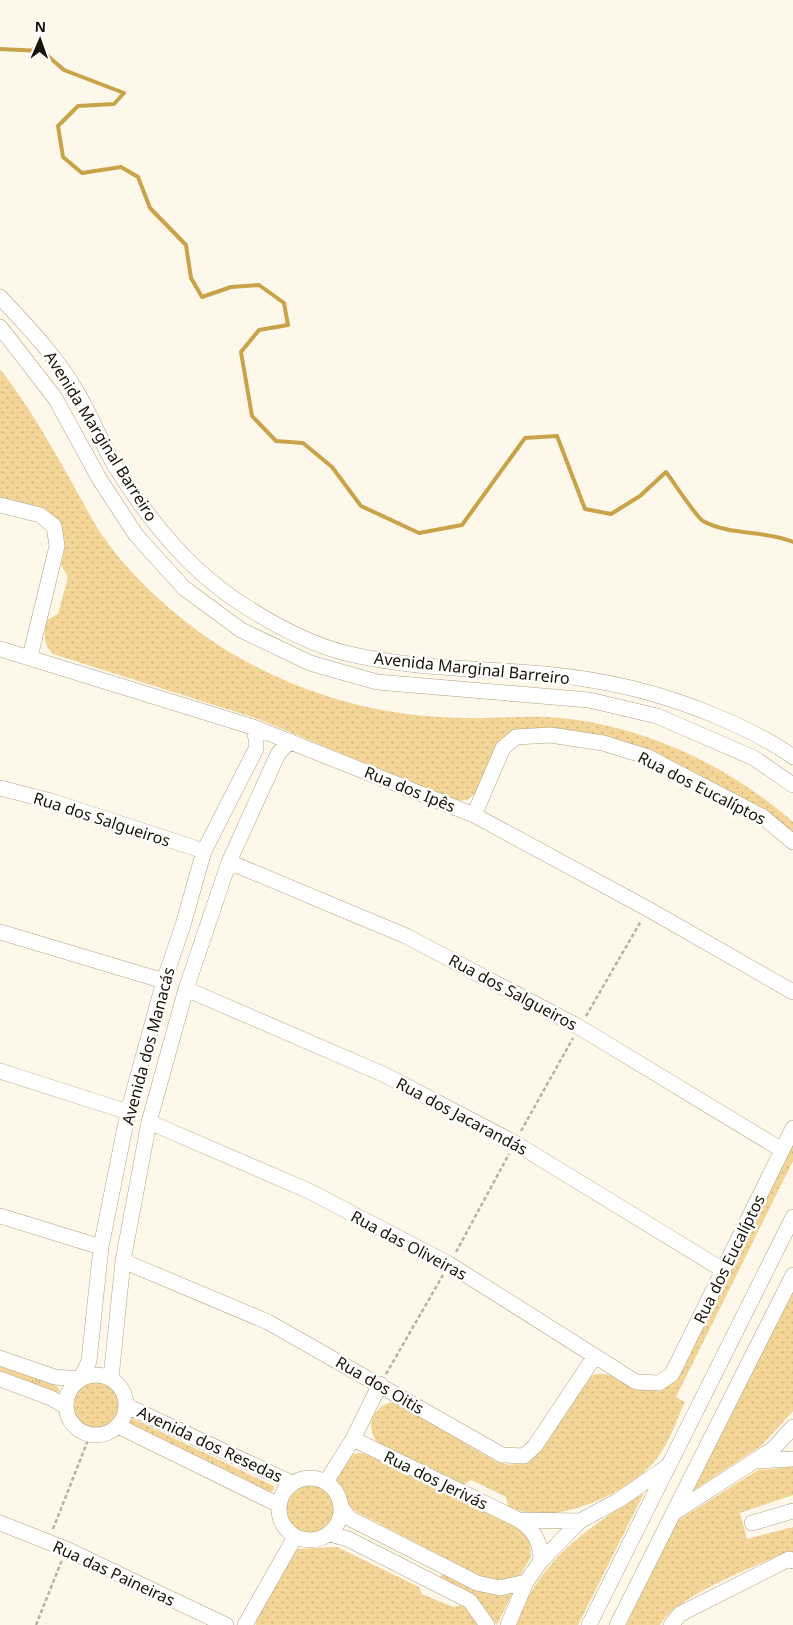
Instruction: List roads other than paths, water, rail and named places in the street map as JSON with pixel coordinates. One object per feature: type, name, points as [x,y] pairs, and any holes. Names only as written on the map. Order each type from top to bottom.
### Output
[{"type":"street","name":"Avenida Marginal Barreiro","points":[[0,297],[40,338],[76,391],[115,465],[156,526],[195,569],[246,607],[298,636],[353,654],[396,663],[547,674],[619,684],[673,698],[736,724],[793,758]]},
{"type":"street","name":"Avenida Marginal Barreiro","points":[[0,327],[55,398],[100,480],[136,535],[184,588],[241,630],[310,663],[377,682],[589,700],[657,716],[754,758],[793,785]]},
{"type":"street","points":[[0,505],[40,516],[54,526],[57,546],[30,656]]},
{"type":"street","name":"Rua dos Ipês","points":[[0,649],[30,656],[253,727],[290,740],[474,815],[648,909],[793,992]]},
{"type":"street","name":"Avenida dos Manacás","points":[[80,1379],[89,1361],[101,1247],[128,1112],[164,981],[183,926],[204,852],[256,749],[253,727]]},
{"type":"street","name":"Rua dos Eucalíptos","points":[[474,815],[503,748],[516,737],[550,735],[603,744],[648,757],[763,817],[793,842]]},
{"type":"street","name":"Avenida dos Manacás","points":[[111,1378],[123,1261],[149,1122],[186,990],[229,862],[278,754],[290,740]]},
{"type":"street","name":"Rua dos Salgueiros","points":[[0,788],[51,801],[204,852]]},
{"type":"street","name":"Rua dos Salgueiros","points":[[229,862],[406,936],[579,1027],[782,1150]]},
{"type":"street","points":[[183,926],[196,924],[206,931]]},
{"type":"street","points":[[0,932],[164,981]]},
{"type":"street","name":"Rua dos Jacarandás","points":[[186,990],[385,1074],[515,1143],[723,1270]]},
{"type":"street","points":[[146,1049],[156,1056],[168,1056]]},
{"type":"street","points":[[0,1071],[128,1112]]},
{"type":"street","name":"Rua das Oliveiras","points":[[149,1122],[309,1191],[450,1264],[636,1382],[659,1383]]},
{"type":"street","name":"Rua dos Eucalíptos","points":[[659,1383],[672,1374],[793,1128]]},
{"type":"street","points":[[113,1188],[126,1186],[136,1194]]},
{"type":"street","points":[[0,1216],[101,1247]]},
{"type":"street","points":[[589,1625],[666,1467],[793,1217]]},
{"type":"street","name":"Rua dos Oitis","points":[[123,1261],[268,1322],[502,1455],[524,1456],[536,1446],[595,1356]]},
{"type":"street","points":[[617,1625],[793,1274]]},
{"type":"street","points":[[0,1358],[56,1377],[80,1379],[91,1375],[111,1378],[123,1390],[127,1406],[118,1426],[110,1432],[90,1435],[73,1424],[66,1406],[69,1390],[80,1379]]},
{"type":"street","points":[[0,1379],[52,1398],[66,1406]]},
{"type":"street","points":[[326,1482],[352,1439],[380,1384]]},
{"type":"street","name":"Avenida dos Resedas","points":[[127,1406],[292,1483]]},
{"type":"street","name":"Avenida dos Resedas","points":[[118,1426],[279,1505]]},
{"type":"street","points":[[673,1513],[773,1449],[793,1427]]},
{"type":"street","name":"Rua dos Jerivás","points":[[352,1439],[519,1520],[535,1535],[542,1561]]},
{"type":"street","points":[[753,1462],[793,1459]]},
{"type":"street","points":[[508,1625],[526,1582],[542,1561],[580,1521],[619,1500],[666,1467]]},
{"type":"street","points":[[342,1508],[337,1527],[330,1534],[313,1540],[295,1537],[282,1524],[279,1505],[281,1497],[292,1483],[309,1478],[326,1482],[335,1488],[342,1508],[349,1518],[443,1566],[491,1588],[500,1588],[526,1582]]},
{"type":"street","points":[[752,1523],[793,1511]]},
{"type":"street","name":"Rua dos Jerivás","points":[[519,1520],[580,1521]]},
{"type":"street","name":"Rua das Paineiras","points":[[0,1523],[66,1550],[226,1625]]},
{"type":"street","points":[[330,1534],[348,1539],[470,1601],[487,1625]]},
{"type":"street","points":[[245,1625],[295,1537]]},
{"type":"street","points":[[384,1558],[391,1551],[394,1541]]},
{"type":"street","points":[[671,1625],[680,1614],[788,1559],[793,1560]]},
{"type":"street","points":[[432,1583],[435,1572],[443,1566]]},
{"type":"waterway","points":[[0,49],[42,51],[64,70],[124,93],[114,104],[78,106],[58,126],[63,157],[82,173],[121,167],[138,177],[150,208],[186,245],[191,278],[202,297],[231,287],[259,285],[284,303],[288,325],[259,330],[241,352],[252,416],[276,441],[303,443],[332,467],[361,506],[419,533],[462,525],[525,438],[557,436],[585,509],[611,514],[640,496],[666,472],[703,521],[725,529],[782,538],[793,542]]}]
